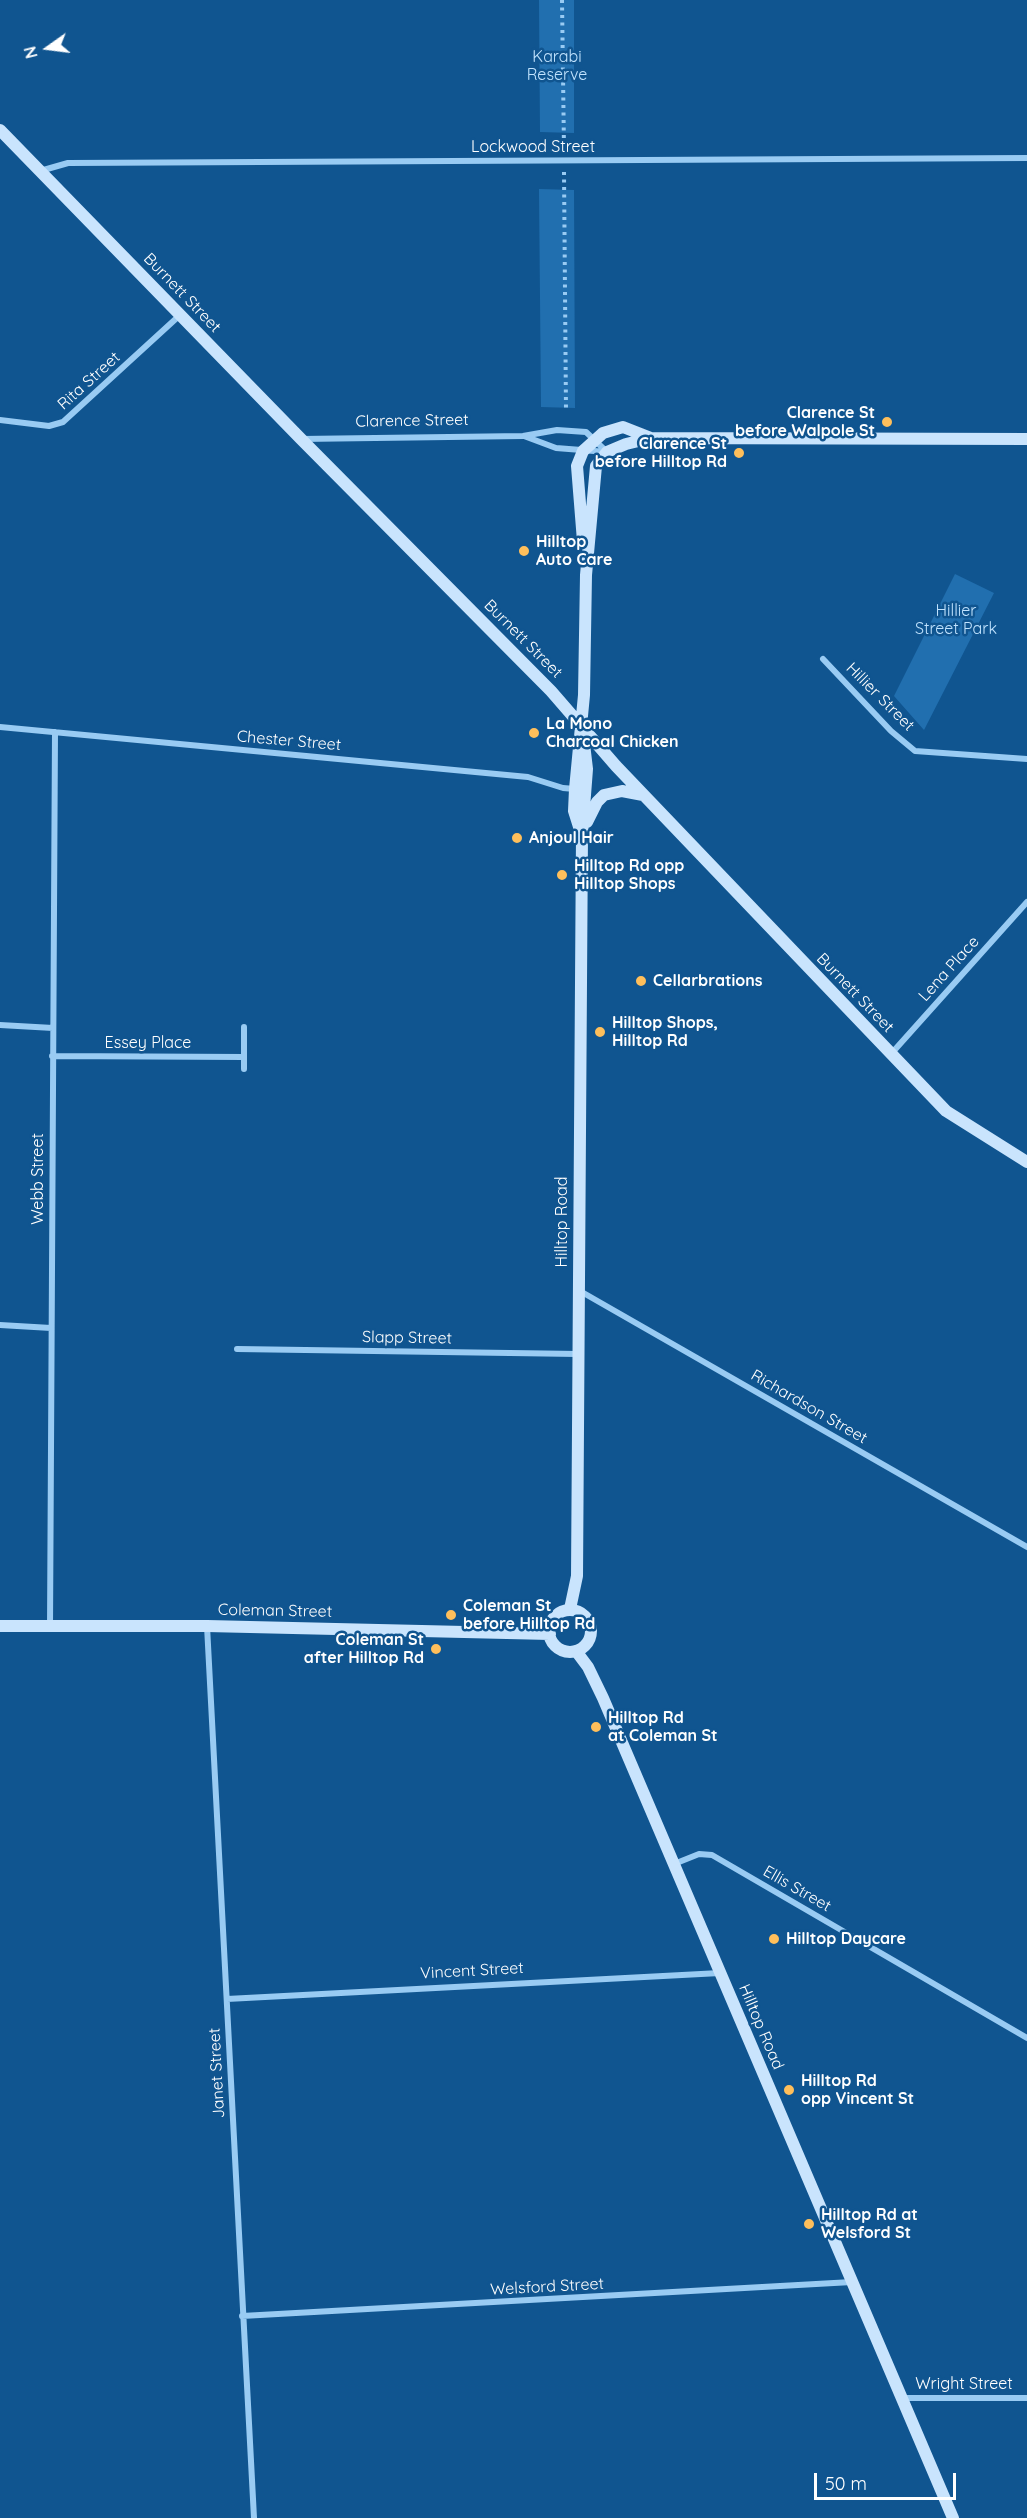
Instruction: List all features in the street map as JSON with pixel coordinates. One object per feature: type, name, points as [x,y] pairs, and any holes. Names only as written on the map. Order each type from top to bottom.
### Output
[{"type":"street","name":"Burnett Street","points":[[0,130],[551,691],[643,795],[946,1111],[1027,1162]]},
{"type":"street","name":"Lockwood Street","points":[[40,171],[68,163],[1027,158]]},
{"type":"street","name":"Rita Street","points":[[0,420],[49,426],[63,422],[180,315]]},
{"type":"street","points":[[583,451],[603,433],[623,427],[651,438]]},
{"type":"street","name":"Clarence Street","points":[[301,439],[523,436],[557,430],[586,432],[594,440],[611,450]]},
{"type":"street","name":"Clarence Street","points":[[523,436],[556,448],[583,451],[611,450],[651,438],[1027,438]]},
{"type":"street","name":"Hilltop Road","points":[[582,834],[574,811],[582,727],[586,575],[596,466],[611,450]]},
{"type":"street","name":"Hilltop Road","points":[[583,451],[577,466],[586,575]]},
{"type":"street","name":"Hillier Street","points":[[823,659],[891,731],[915,751],[1027,759]]},
{"type":"street","name":"Chester Street","points":[[0,727],[528,777],[563,788],[575,789]]},
{"type":"street","name":"Hilltop Road","points":[[570,1609],[577,1576],[582,834],[587,769],[582,727]]},
{"type":"street","name":"Webb Street","points":[[50,1626],[54,732]]},
{"type":"street","points":[[582,834],[597,802],[604,795],[622,792],[643,795]]},
{"type":"street","name":"Lena Place","points":[[891,1054],[1027,902]]},
{"type":"street","points":[[0,1025],[53,1028]]},
{"type":"street","points":[[244,1027],[244,1070]]},
{"type":"street","name":"Essey Place","points":[[52,1056],[244,1057]]},
{"type":"street","name":"Richardson Street","points":[[578,1290],[1027,1547]]},
{"type":"street","points":[[0,1325],[51,1328]]},
{"type":"street","name":"Slapp Street","points":[[237,1349],[578,1354]]},
{"type":"street","points":[[570,1609],[583,1614],[591,1625],[591,1637],[585,1646],[576,1651],[562,1650],[552,1641],[550,1634],[550,1627],[556,1615],[570,1609]]},
{"type":"street","name":"Coleman Street","points":[[0,1626],[207,1626],[550,1634]]},
{"type":"street","name":"Janet Street","points":[[207,1626],[254,2518]]},
{"type":"street","name":"Hilltop Road","points":[[576,1651],[588,1667],[603,1698],[954,2518]]},
{"type":"street","name":"Ellis Street","points":[[674,1864],[699,1854],[712,1855],[1027,2038]]},
{"type":"street","name":"Vincent Street","points":[[227,1999],[720,1973]]},
{"type":"street","name":"Welsford Street","points":[[242,2316],[852,2282]]},
{"type":"street","name":"Wright Street","points":[[901,2398],[1027,2398]]},
{"type":"path","points":[[562,0],[566,411]]},
{"type":"green space","name":"Karabi Reserve","points":[[539,0],[574,0],[574,133],[540,132]]},
{"type":"green space","points":[[539,189],[574,190],[575,408],[541,407]]},
{"type":"green space","name":"Hillier Street Park","points":[[955,574],[994,593],[924,730],[894,696]]},
{"type":"place","name":"Clarence St before Walpole St","points":[[887,422]]},
{"type":"place","name":"Clarence St before Hilltop Rd","points":[[739,453]]},
{"type":"place","name":"Hilltop Auto Care","points":[[524,551]]},
{"type":"place","name":"La Mono Charcoal Chicken","points":[[534,733]]},
{"type":"place","name":"Anjoul Hair","points":[[517,838]]},
{"type":"place","name":"Hilltop Rd opp Hilltop Shops","points":[[562,875]]},
{"type":"place","name":"Cellarbrations","points":[[641,981]]},
{"type":"place","name":"Hilltop Shops, Hilltop Rd","points":[[600,1032]]},
{"type":"place","name":"Coleman St before Hilltop Rd","points":[[451,1615]]},
{"type":"place","name":"Coleman St after Hilltop Rd","points":[[436,1649]]},
{"type":"place","name":"Hilltop Rd at Coleman St","points":[[596,1727]]},
{"type":"place","name":"Hilltop Daycare","points":[[774,1939]]},
{"type":"place","name":"Hilltop Rd opp Vincent St","points":[[789,2090]]},
{"type":"place","name":"Hilltop Rd at Welsford St","points":[[809,2224]]}]
